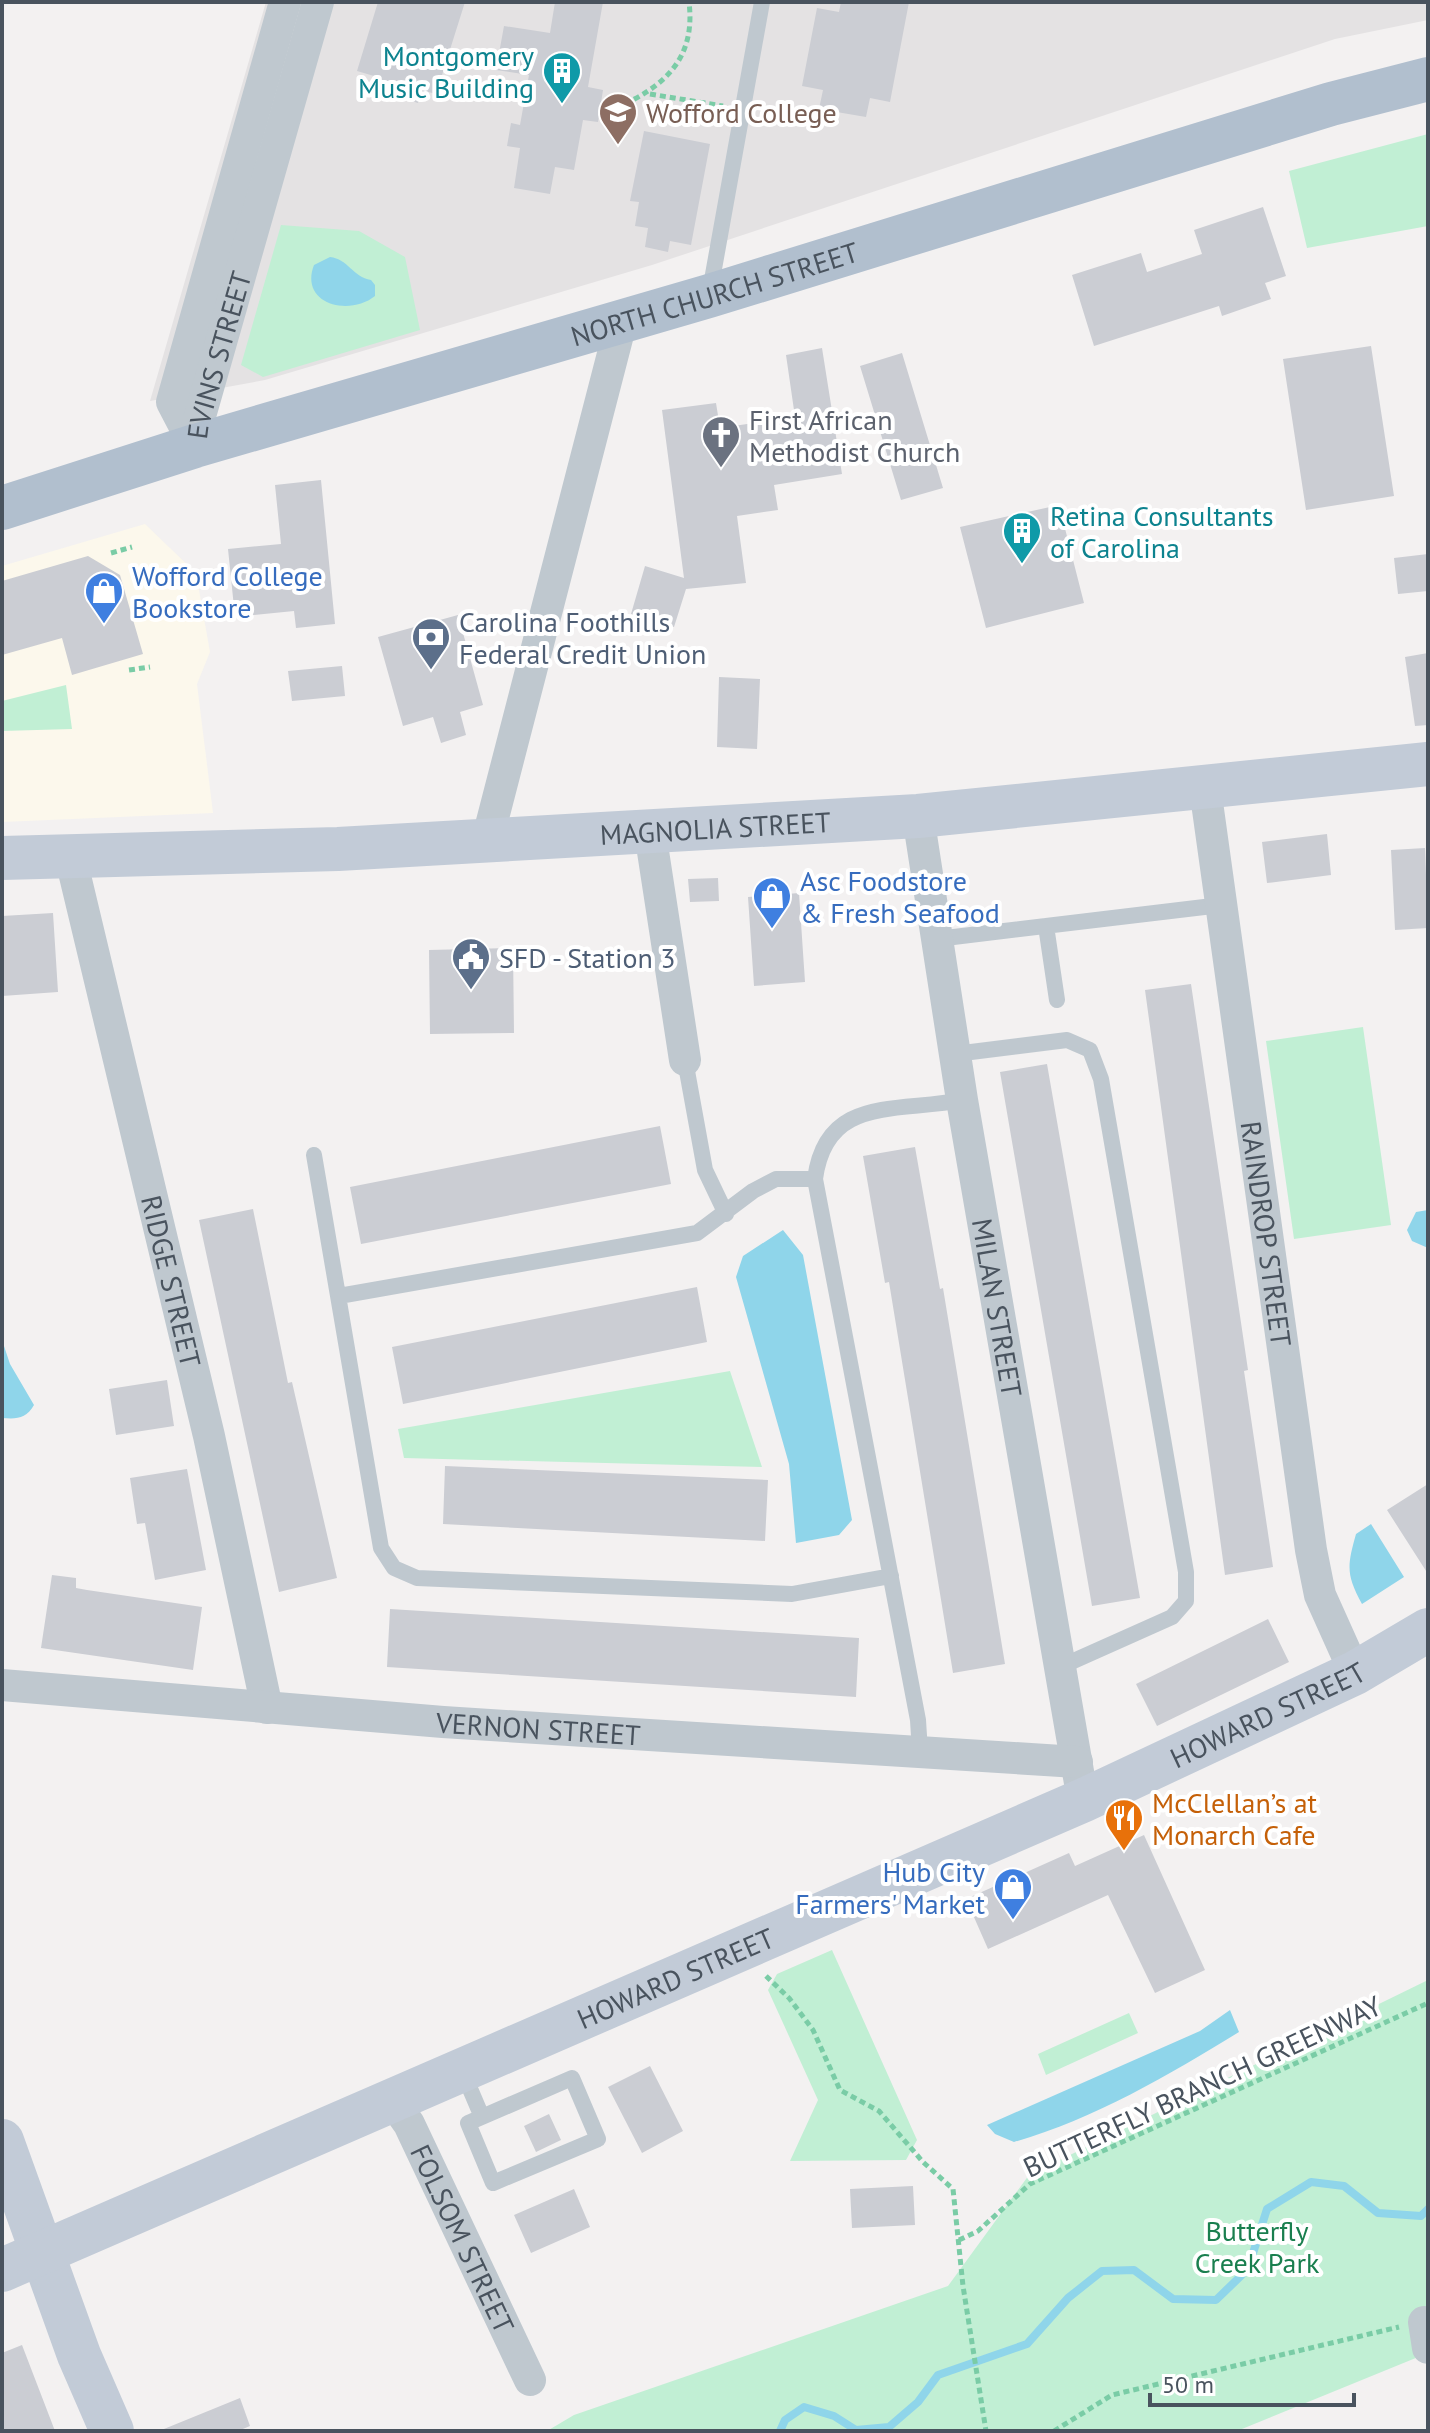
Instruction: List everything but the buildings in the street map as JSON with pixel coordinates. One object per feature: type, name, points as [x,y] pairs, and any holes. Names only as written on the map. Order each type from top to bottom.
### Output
[{"type":"main road","name":"NORTH CHURCH STREET","points":[[2,508],[195,446],[621,323],[1331,104],[1428,79]]},
{"type":"street","name":"EVINS STREET","points":[[195,446],[172,402],[285,2]]},
{"type":"street","name":"EVINS STREET","points":[[195,446],[198,423],[318,2]]},
{"type":"street","points":[[487,841],[621,323]]},
{"type":"street","name":"MAGNOLIA STREET","points":[[2,858],[338,849],[918,816],[1428,764]]},
{"type":"street","name":"RAINDROP STREET","points":[[1205,788],[1311,1550],[1320,1595],[1355,1673]]},
{"type":"street","name":"MILAN STREET","points":[[918,816],[962,1100],[1080,1781]]},
{"type":"street","points":[[650,832],[685,1060]]},
{"type":"street","name":"RIDGE STREET","points":[[70,855],[209,1436],[267,1708]]},
{"type":"street","name":"HOWARD STREET","points":[[2,2270],[462,2069],[1080,1781],[1355,1673],[1428,1630]]},
{"type":"street","name":"VERNON STREET","points":[[2,1685],[267,1708],[920,1752],[1080,1781]]},
{"type":"street","name":"FOLSOM STREET","points":[[392,2100],[409,2124],[530,2380]]},
{"type":"street","points":[[2,2141],[79,2355],[112,2431]]},
{"type":"lane","points":[[709,296],[762,2]]},
{"type":"lane","points":[[937,939],[1221,905]]},
{"type":"lane","points":[[1046,926],[1057,1000]]},
{"type":"lane","points":[[955,1054],[1067,1040],[1090,1050],[1101,1079],[1180,1541],[1186,1601],[1172,1617],[1060,1667]]},
{"type":"lane","points":[[685,1060],[705,1170],[726,1214]]},
{"type":"lane","points":[[920,1752],[918,1720],[815,1179],[819,1152],[839,1124],[863,1113],[962,1100]]},
{"type":"lane","points":[[314,1155],[381,1548],[394,1568],[417,1578],[792,1594],[891,1576]]},
{"type":"lane","points":[[339,1296],[697,1233],[753,1191],[776,1179],[815,1179]]},
{"type":"lane","points":[[462,2069],[482,2117]]},
{"type":"lane","points":[[572,2078],[598,2139],[493,2183],[468,2123],[482,2117],[572,2078]]},
{"type":"path","points":[[616,108],[649,94],[673,71],[686,46],[689,2]]},
{"type":"path","points":[[649,94],[743,109]]},
{"type":"path","points":[[111,553],[132,547]]},
{"type":"path","points":[[129,670],[150,667]]},
{"type":"path","points":[[757,1967],[789,1998],[813,2030],[840,2090],[879,2111],[923,2162],[953,2189],[963,2286],[986,2431]]},
{"type":"path","name":"BUTTERFLY BRANCH GREENWAY","points":[[959,2240],[978,2231],[1030,2184],[1428,2003]]},
{"type":"path","points":[[1054,2430],[1112,2395],[1426,2335]]},
{"type":"shaded area","name":"Wofford College","points":[[266,2],[1428,2],[1428,20],[1335,39],[652,265],[265,380],[150,401]]},
{"type":"shaded area","points":[[145,524],[196,573],[210,652],[197,684],[213,813],[2,822],[2,566]]},
{"type":"green space","points":[[1428,134],[1428,226],[1307,248],[1289,171]]},
{"type":"green space","points":[[281,225],[359,231],[405,257],[420,330],[263,377],[241,365]]},
{"type":"green space","points":[[66,685],[72,729],[2,731],[2,701]]},
{"type":"green space","points":[[1363,1027],[1391,1225],[1294,1239],[1266,1041]]},
{"type":"green space","points":[[730,1371],[762,1467],[404,1458],[398,1429]]},
{"type":"green space","points":[[832,1950],[917,2140],[906,2160],[790,2161],[818,2100],[768,1990],[777,1974]]},
{"type":"green space","name":"Butterfly Creek Park","points":[[1428,1980],[1428,2353],[1237,2431],[547,2431],[574,2415],[948,2286],[1029,2175]]},
{"type":"green space","points":[[1129,2013],[1138,2033],[1046,2075],[1038,2054]]},
{"type":"water","points":[[330,257],[371,280],[375,285],[375,296],[352,306],[329,303],[320,297],[311,278],[314,265]]},
{"type":"water","points":[[1428,1210],[1428,1248],[1412,1241],[1407,1230],[1416,1212]]},
{"type":"water","points":[[783,1230],[803,1255],[852,1520],[839,1535],[796,1543],[789,1464],[736,1277],[743,1256]]},
{"type":"water","points":[[2,1340],[10,1364],[34,1405],[28,1413],[17,1418],[2,1418]]},
{"type":"water","points":[[1371,1524],[1404,1577],[1362,1604],[1351,1578],[1351,1554],[1356,1534]]},
{"type":"water","points":[[1230,2010],[1239,2032],[1158,2080],[1101,2109],[1014,2142],[995,2134],[987,2125],[1200,2031]]},
{"type":"waterway","points":[[780,2431],[785,2420],[804,2407],[834,2416],[856,2430],[889,2427],[918,2402],[938,2375],[1027,2344],[1068,2298],[1102,2271],[1134,2270],[1173,2299],[1216,2300],[1248,2269],[1267,2209],[1311,2182],[1344,2186],[1378,2213],[1421,2216],[1428,2209]]},
{"type":"place","name":"Montgomery Music Building","points":[[562,105]]},
{"type":"place","name":"Wofford College","points":[[618,146]]},
{"type":"place","name":"First African Methodist Church","points":[[721,469]]},
{"type":"place","name":"Retina Consultants of Carolina","points":[[1022,565]]},
{"type":"place","name":"Wofford College Bookstore","points":[[104,625]]},
{"type":"place","name":"Carolina Foothills Federal Credit Union","points":[[431,671]]},
{"type":"place","name":"Asc Foodstore & Fresh Seafood","points":[[772,930]]},
{"type":"place","name":"SFD - Station 3","points":[[471,991]]},
{"type":"place","name":"McClellan’s at Monarch Cafe","points":[[1124,1852]]},
{"type":"place","name":"Hub City Farmers' Market","points":[[1013,1921]]}]
